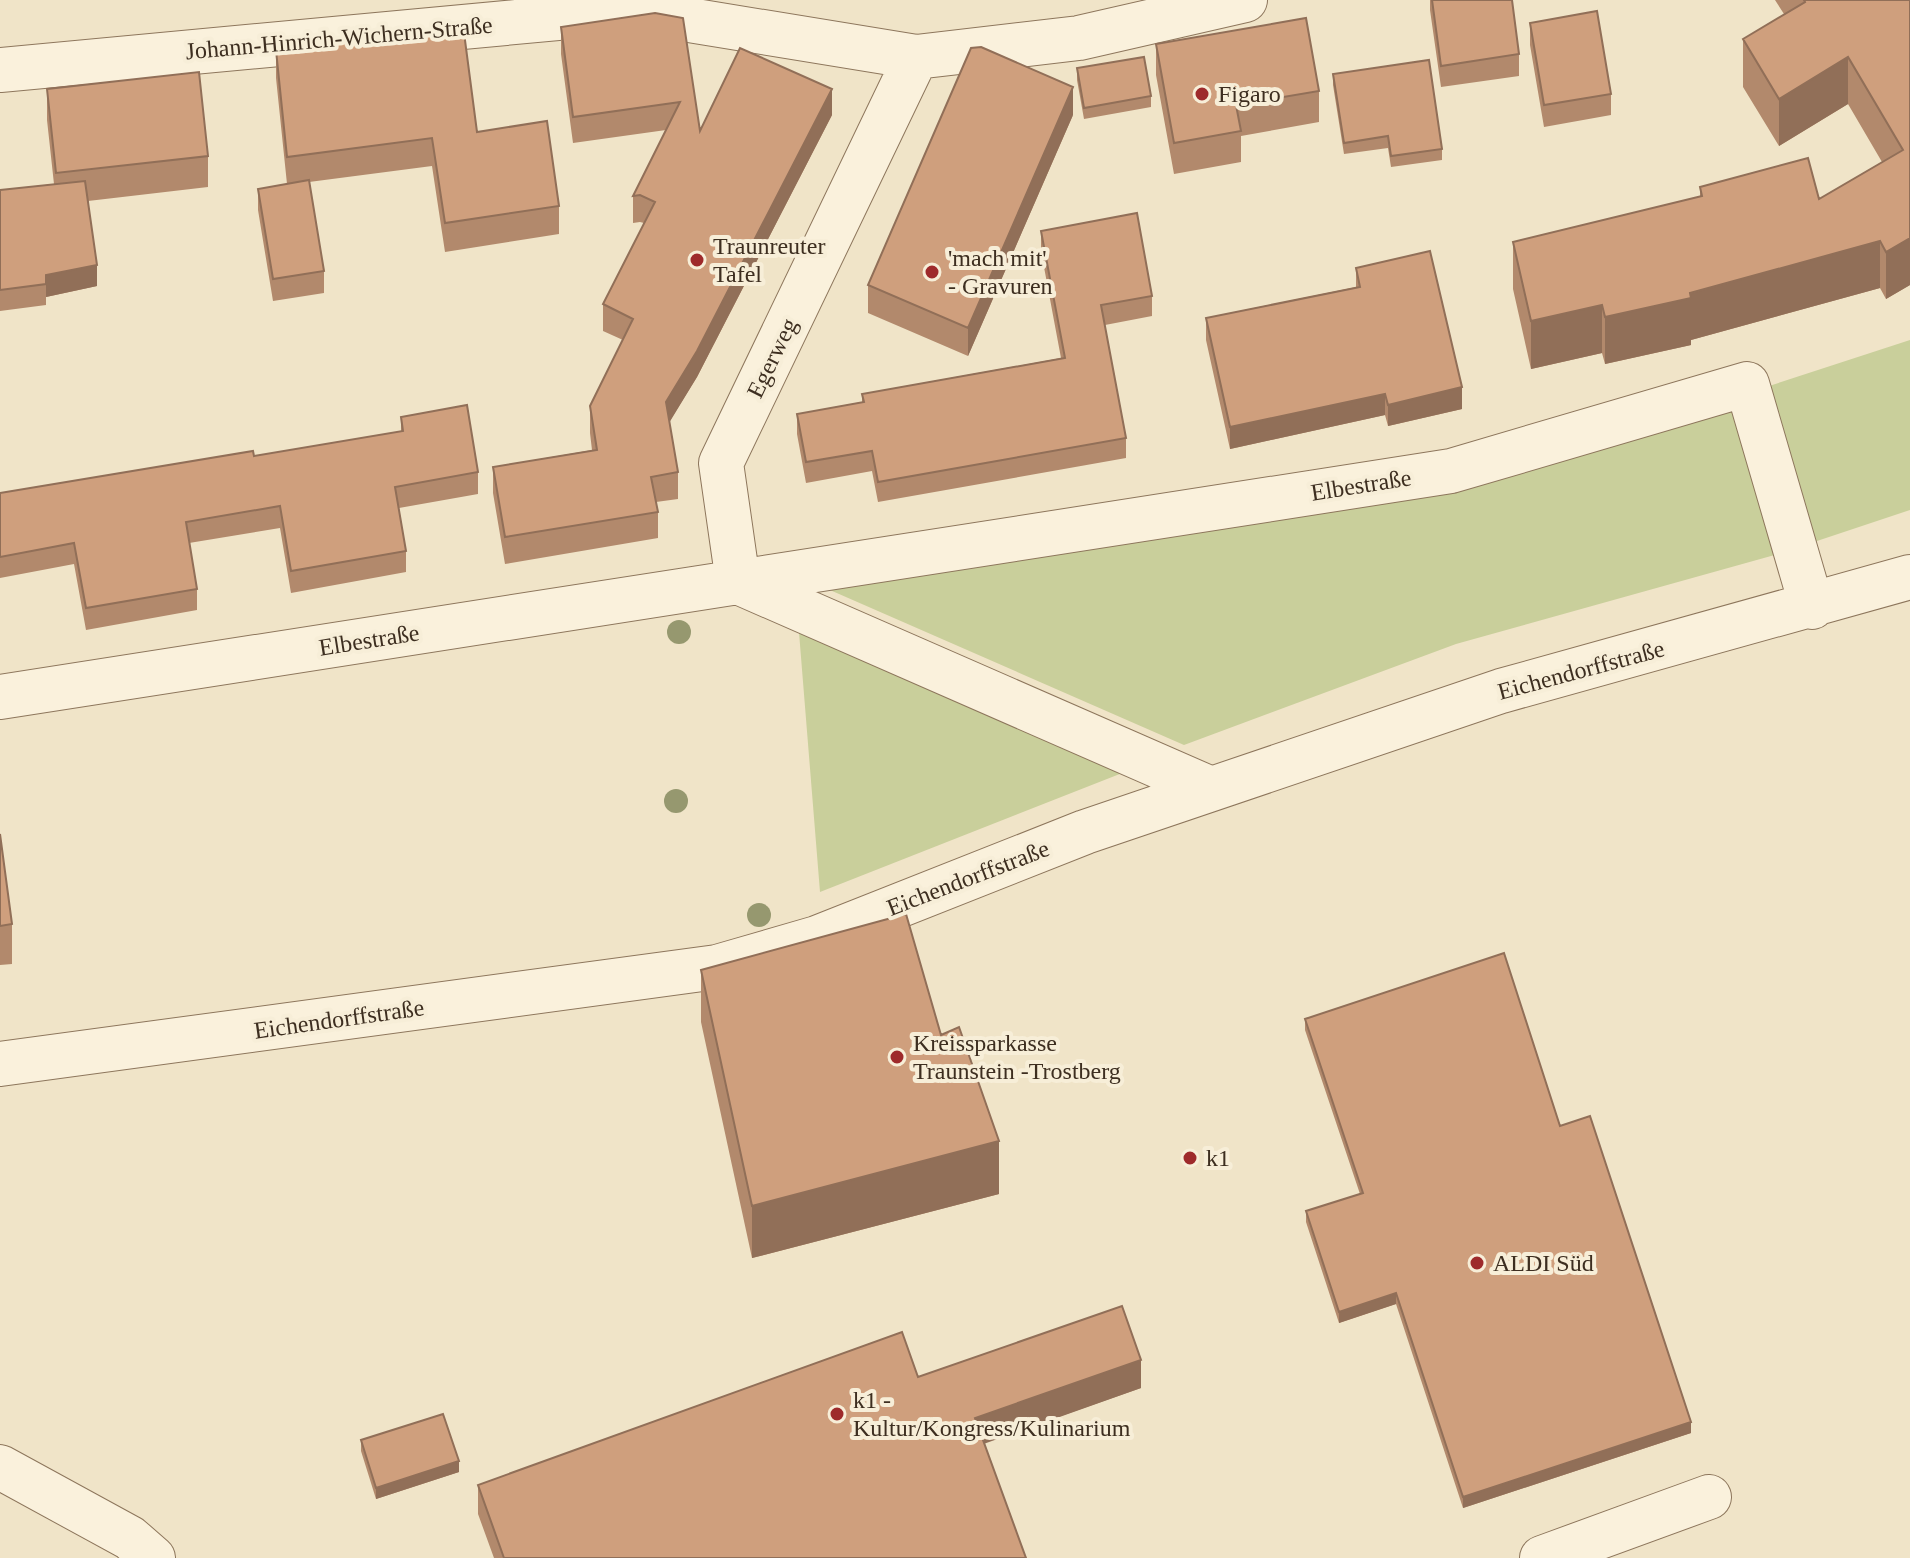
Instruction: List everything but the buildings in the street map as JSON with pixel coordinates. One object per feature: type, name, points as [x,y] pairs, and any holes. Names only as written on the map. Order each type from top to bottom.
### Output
[{"type":"street","name":"Johann-Hinrich-Wichern-Straße","points":[[0,70],[634,11],[916,57],[1079,38],[1245,0]]},
{"type":"street","name":"Egerweg","points":[[738,582],[721,463],[916,57]]},
{"type":"street","name":"Elbestraße","points":[[0,697],[1451,471],[1747,384],[1812,607]]},
{"type":"street","name":"Eichendorffstraße","points":[[0,1064],[717,967],[817,938],[964,878],[1211,789],[1501,691],[1812,607],[1910,577]]},
{"type":"street","points":[[738,582],[1211,789]]},
{"type":"street","points":[[0,1467],[130,1538],[153,1558]]},
{"type":"street","points":[[1542,1558],[1709,1497]]},
{"type":"green space","points":[[1910,340],[1910,510],[1805,545],[1760,389]]},
{"type":"green space","points":[[1740,397],[1785,552],[1456,644],[1184,745],[807,580]]},
{"type":"green space","points":[[798,620],[1135,768],[820,892]]},
{"type":"place","name":"Figaro","points":[[1202,94]]},
{"type":"place","name":"Traunreuter Tafel","points":[[697,260]]},
{"type":"place","name":"'mach mit' - Gravuren","points":[[932,272]]},
{"type":"place","name":"Kreissparkasse Traunstein -Trostberg","points":[[897,1057]]},
{"type":"place","name":"k1","points":[[1190,1158]]},
{"type":"place","name":"ALDI Süd","points":[[1477,1263]]},
{"type":"place","name":"k1 - Kultur/Kongress/Kulinarium","points":[[837,1414]]}]
